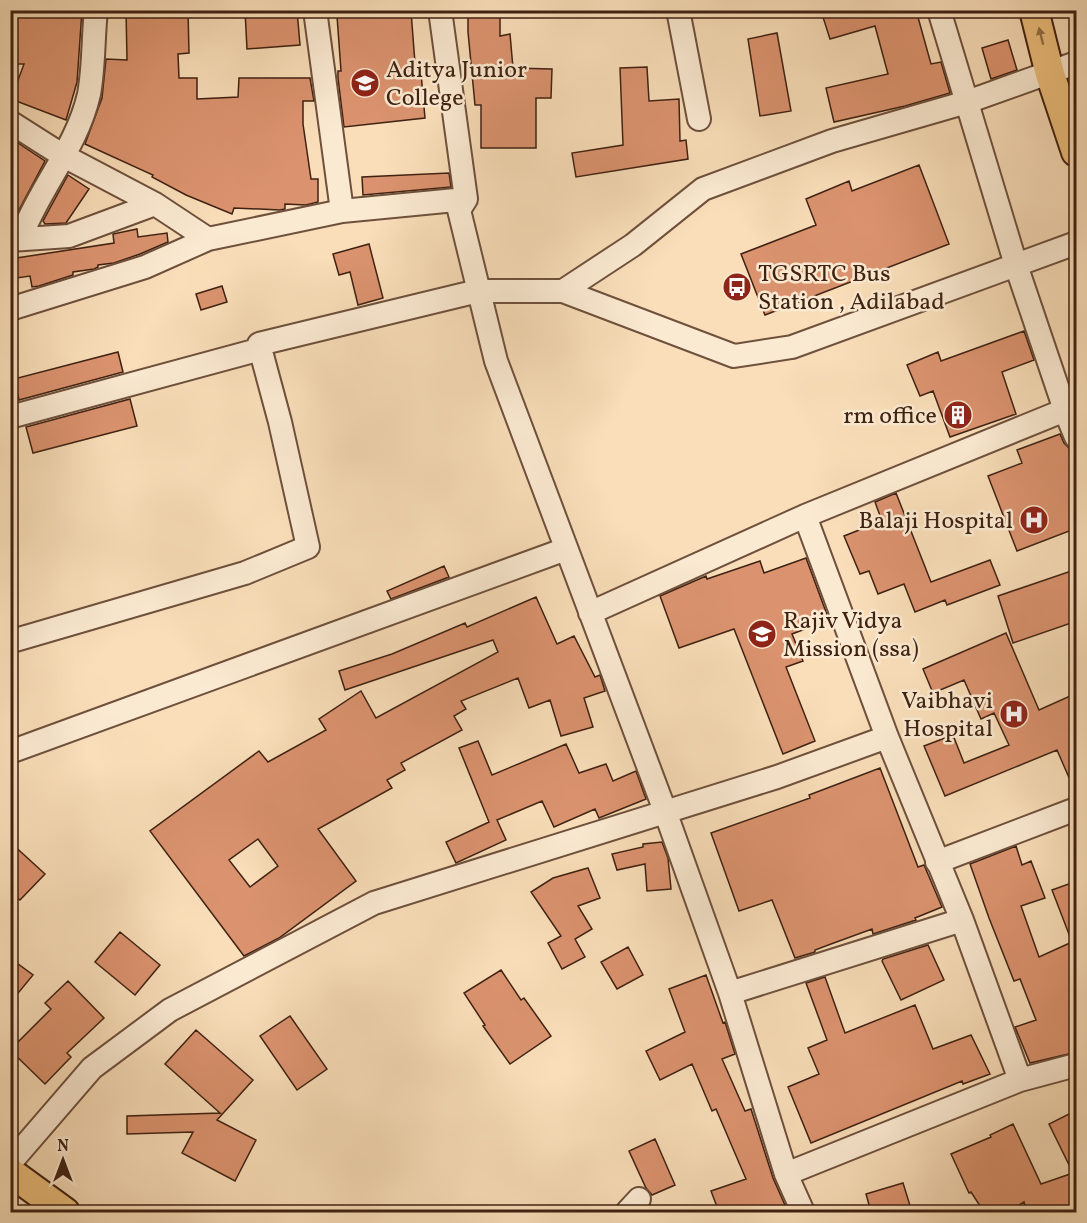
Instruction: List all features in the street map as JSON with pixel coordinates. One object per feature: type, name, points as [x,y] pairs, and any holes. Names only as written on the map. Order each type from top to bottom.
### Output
[{"type":"main road","points":[[1034,10],[1050,74],[1077,152]]},
{"type":"main road","points":[[13,1177],[65,1212]]},
{"type":"street","points":[[10,238],[23,232],[32,210],[78,128],[89,93],[96,10]]},
{"type":"street","points":[[315,10],[342,211]]},
{"type":"street","points":[[440,10],[466,199],[459,210],[496,361],[665,811],[730,993],[786,1174],[803,1212]]},
{"type":"street","points":[[678,10],[699,119]]},
{"type":"street","points":[[939,10],[1016,265],[1065,410],[1077,437]]},
{"type":"street","points":[[563,291],[633,245],[704,189],[832,141],[967,102],[1077,63]]},
{"type":"street","points":[[10,122],[63,155],[155,204],[208,239]]},
{"type":"street","points":[[10,309],[145,267],[208,239],[342,211],[466,199]]},
{"type":"street","points":[[10,238],[69,236],[155,204]]},
{"type":"street","points":[[10,636],[12,641],[246,573],[308,546],[280,422],[259,344],[478,291],[563,291],[734,356],[792,347],[1077,243]]},
{"type":"street","points":[[10,417],[261,349]]},
{"type":"street","points":[[590,613],[805,516],[1065,410]]},
{"type":"street","points":[[805,516],[887,737],[962,920],[1020,1080]]},
{"type":"street","points":[[10,752],[566,549]]},
{"type":"street","points":[[13,1177],[92,1068],[170,1010],[374,903],[777,777],[887,737]]},
{"type":"street","points":[[937,862],[1077,809]]},
{"type":"street","points":[[730,993],[962,920]]},
{"type":"street","points":[[786,1174],[1020,1080],[1077,1065]]},
{"type":"building","points":[[27,10],[82,10],[77,82],[66,120],[11,99],[24,64],[10,64],[10,29],[17,29],[17,14],[27,13]]},
{"type":"building","points":[[126,10],[188,10],[189,53],[178,54],[179,78],[197,78],[197,99],[238,97],[239,78],[310,78],[314,101],[303,101],[303,124],[311,179],[318,179],[318,202],[306,205],[285,204],[285,209],[280,210],[234,208],[232,214],[186,195],[152,177],[153,175],[85,144],[102,98],[106,59],[127,60]]},
{"type":"building","points":[[297,10],[300,45],[247,49],[245,11]]},
{"type":"building","points":[[468,10],[500,10],[500,36],[510,34],[513,68],[552,69],[551,98],[536,98],[536,148],[481,148],[481,105],[475,105]]},
{"type":"building","points":[[833,10],[916,10],[931,64],[941,62],[950,93],[834,122],[826,88],[888,74],[875,26],[830,39],[822,14]]},
{"type":"building","points":[[411,11],[415,63],[420,62],[425,118],[344,127],[338,78],[338,71],[341,71],[337,16]]},
{"type":"building","points":[[777,33],[791,111],[760,116],[748,39]]},
{"type":"building","points":[[1008,40],[1017,70],[991,79],[982,48]]},
{"type":"building","points":[[647,67],[649,101],[679,99],[680,141],[686,140],[688,159],[576,177],[572,153],[623,145],[620,68]]},
{"type":"building","points":[[18,143],[45,161],[13,221],[10,222],[10,154]]},
{"type":"building","points":[[919,165],[949,244],[765,315],[741,254],[816,225],[806,199],[849,181],[852,191]]},
{"type":"building","points":[[449,173],[451,187],[363,195],[362,177]]},
{"type":"building","points":[[68,175],[89,189],[66,223],[45,224],[43,221]]},
{"type":"building","points":[[137,229],[138,237],[167,233],[168,242],[114,263],[73,272],[73,275],[39,286],[32,287],[30,276],[10,279],[10,259],[114,243],[113,234]]},
{"type":"building","points":[[369,244],[383,298],[358,305],[350,272],[339,275],[333,254]]},
{"type":"building","points":[[222,286],[227,302],[201,310],[196,294]]},
{"type":"building","points":[[1024,331],[1034,360],[1002,372],[1016,414],[950,437],[933,391],[920,396],[907,365],[938,352],[941,361]]},
{"type":"building","points":[[118,352],[123,372],[19,400],[14,379]]},
{"type":"building","points":[[130,399],[137,426],[33,453],[26,427]]},
{"type":"building","points":[[1060,434],[1077,465],[1077,528],[1017,551],[988,476],[1022,463],[1017,450]]},
{"type":"building","points":[[896,493],[931,582],[990,560],[1000,585],[947,605],[945,600],[915,612],[904,584],[878,594],[869,571],[860,574],[844,536],[882,521],[875,502]]},
{"type":"building","points":[[806,558],[829,620],[792,634],[803,661],[786,667],[815,741],[783,754],[734,629],[679,648],[660,596],[706,576],[707,579],[760,561],[764,573]]},
{"type":"building","points":[[444,566],[449,577],[391,599],[387,591]]},
{"type":"building","points":[[1077,569],[1077,621],[1013,643],[998,596]]},
{"type":"building","points":[[536,597],[557,644],[574,636],[595,677],[600,675],[605,691],[584,698],[593,727],[561,736],[550,700],[529,708],[518,678],[461,701],[466,709],[454,716],[462,730],[401,763],[405,770],[387,780],[392,788],[318,829],[356,881],[279,938],[244,956],[150,831],[259,751],[268,762],[326,730],[319,719],[361,691],[376,718],[498,652],[493,640],[345,690],[339,671],[392,654],[465,623],[467,627]],"holes":[[[258,839],[278,866],[250,887],[229,860]]]},
{"type":"building","points":[[1006,633],[1039,710],[1077,693],[1077,796],[1057,750],[945,796],[924,746],[953,735],[964,763],[1009,745],[994,713],[981,719],[964,680],[933,693],[923,669]]},
{"type":"building","points":[[478,741],[492,775],[566,744],[579,773],[606,764],[613,781],[636,771],[646,799],[599,818],[595,809],[554,827],[542,801],[497,820],[506,840],[456,863],[446,842],[489,822],[459,748]]},
{"type":"building","points":[[880,768],[918,867],[924,865],[942,907],[915,918],[916,920],[873,934],[872,929],[795,958],[772,900],[739,911],[711,833],[810,798],[809,795]]},
{"type":"building","points":[[10,842],[45,874],[20,900],[10,892]]},
{"type":"building","points":[[662,842],[668,858],[671,889],[647,891],[645,864],[617,870],[612,854],[643,847],[643,844]]},
{"type":"building","points":[[1016,846],[1022,865],[1031,861],[1045,898],[1021,906],[1039,957],[1072,942],[1052,890],[1077,881],[1077,1052],[1030,1063],[1015,1027],[1036,1020],[1020,979],[1014,981],[970,864]]},
{"type":"building","points":[[588,868],[600,898],[578,906],[592,929],[575,939],[585,957],[562,969],[548,943],[561,936],[531,892],[553,878]]},
{"type":"building","points":[[120,932],[160,965],[135,995],[95,962]]},
{"type":"building","points":[[928,945],[944,980],[901,1000],[882,961]]},
{"type":"building","points":[[628,947],[643,975],[617,989],[601,962]]},
{"type":"building","points":[[10,958],[33,975],[10,1003]]},
{"type":"building","points":[[501,970],[521,1000],[524,998],[551,1036],[510,1064],[483,1026],[485,1025],[464,993]]},
{"type":"building","points":[[706,975],[735,1054],[722,1059],[745,1111],[751,1109],[773,1178],[788,1212],[719,1212],[711,1191],[746,1179],[716,1109],[712,1111],[692,1064],[660,1080],[646,1051],[685,1032],[669,989]]},
{"type":"building","points":[[825,977],[845,1033],[915,1005],[933,1049],[971,1035],[990,1074],[963,1084],[962,1081],[811,1143],[788,1087],[819,1074],[808,1048],[827,1040],[806,983]]},
{"type":"building","points":[[68,981],[104,1018],[67,1053],[71,1057],[45,1084],[10,1050],[51,1009],[45,1003]]},
{"type":"building","points":[[290,1016],[327,1069],[297,1090],[260,1036]]},
{"type":"building","points":[[196,1030],[253,1080],[217,1120],[256,1140],[235,1181],[182,1153],[193,1132],[127,1134],[127,1116],[220,1113],[165,1064]]},
{"type":"building","points":[[1077,1110],[1077,1205],[1056,1212],[1027,1212],[1024,1202],[1008,1212],[984,1212],[971,1192],[969,1193],[951,1154],[991,1137],[990,1135],[1013,1124],[1041,1184],[1073,1173],[1049,1124]]},
{"type":"building","points":[[655,1139],[675,1185],[652,1195],[646,1188],[629,1151]]},
{"type":"building","points":[[903,1183],[912,1212],[871,1212],[866,1194]]},
{"type":"place","name":"Aditya Junior College","points":[[365,83]]},
{"type":"place","name":"TGSRTC Bus Station , Adilabad","points":[[737,287]]},
{"type":"place","name":"rm office","points":[[958,415]]},
{"type":"place","name":"Balaji Hospital","points":[[1034,520]]},
{"type":"place","name":"Rajiv Vidya Mission (ssa)","points":[[762,634]]},
{"type":"place","name":"Vaibhavi Hospital","points":[[1014,714]]}]
